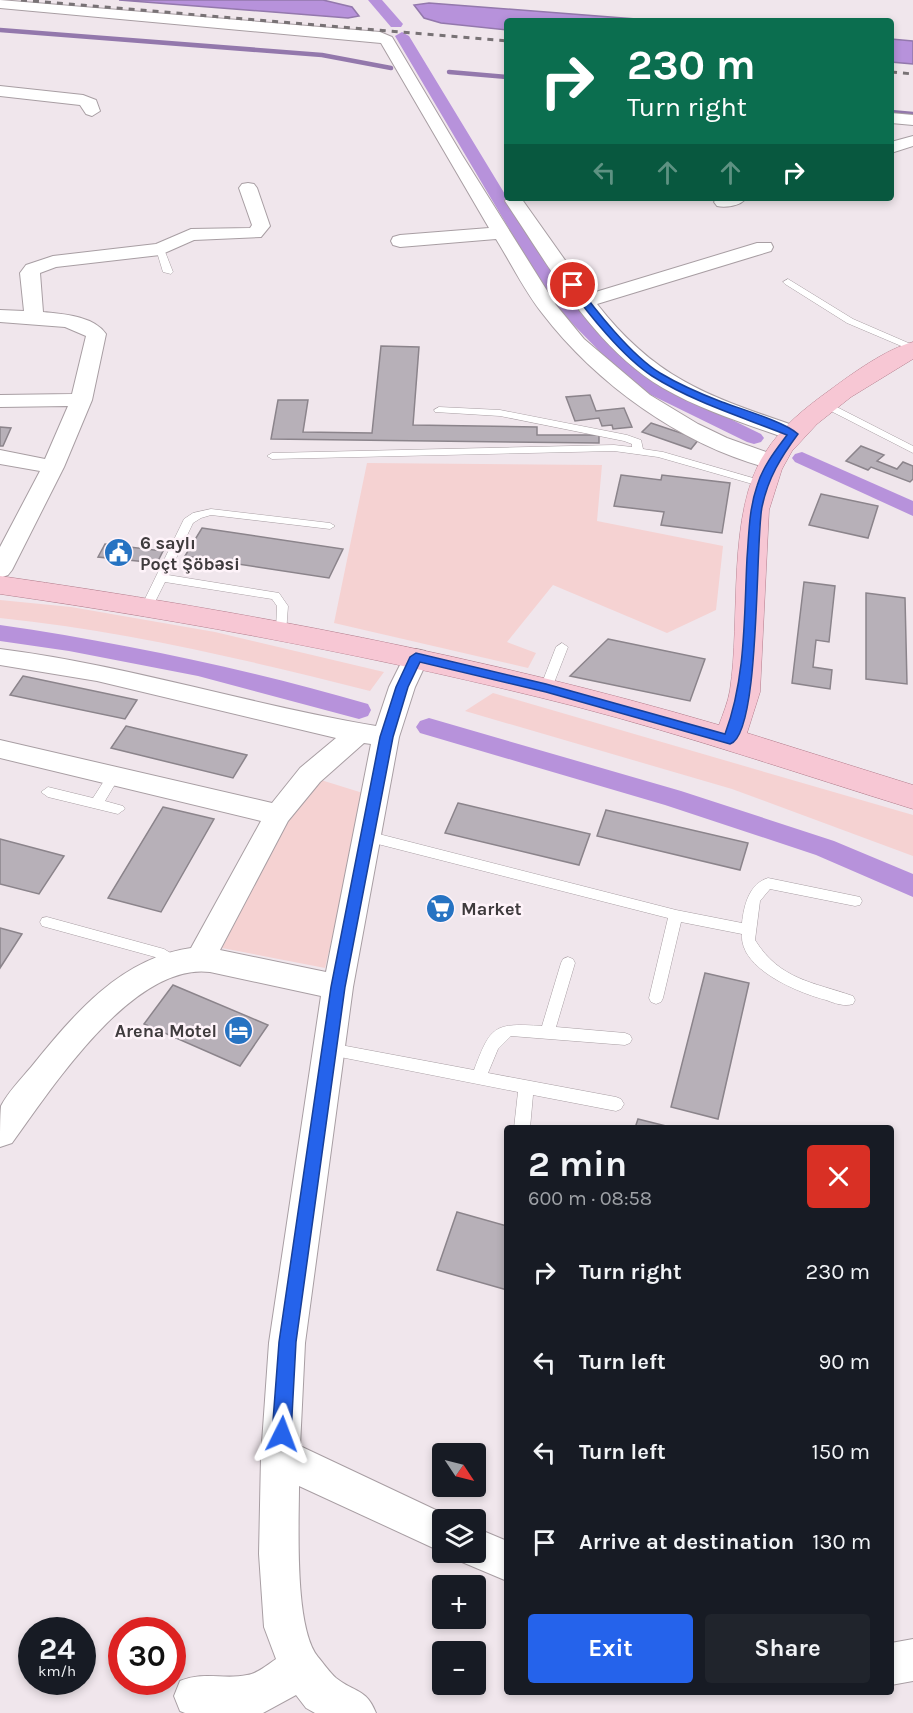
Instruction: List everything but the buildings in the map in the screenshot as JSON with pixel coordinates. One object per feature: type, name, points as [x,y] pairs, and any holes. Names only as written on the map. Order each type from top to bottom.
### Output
[{"type":"main road","points":[[730,739],[745,692],[753,538],[756,510],[767,473],[793,434],[827,405],[867,376],[913,349]]},
{"type":"main road","points":[[0,585],[148,605],[416,657],[546,688],[730,739],[913,797]]},
{"type":"street","points":[[0,4],[380,37],[387,40],[548,308],[577,343],[604,369],[643,399],[767,473]]},
{"type":"street","points":[[0,92],[82,100],[90,102],[92,111]]},
{"type":"street","points":[[894,118],[913,120]]},
{"type":"street","points":[[894,147],[913,141]]},
{"type":"street","points":[[34,317],[30,273],[33,269],[53,262],[160,249],[191,235],[249,234],[260,230],[261,226],[248,188]]},
{"type":"street","points":[[514,201],[584,302],[643,365],[656,375],[695,395],[793,434]]},
{"type":"street","points":[[400,241],[501,233]]},
{"type":"street","points":[[584,302],[764,247]]},
{"type":"street","points":[[0,316],[34,317],[83,326],[92,329],[96,334],[81,400],[53,467],[0,570]]},
{"type":"street","points":[[0,401],[81,400]]},
{"type":"street","points":[[0,457],[53,467]]},
{"type":"street","points":[[0,657],[69,667],[278,716],[372,735]]},
{"type":"street","points":[[186,960],[278,815],[310,775],[372,735],[399,696],[416,657]]},
{"type":"street","points":[[317,1691],[285,1627],[279,1554],[280,1457],[287,1342],[338,987],[367,837],[372,735]]},
{"type":"street","points":[[3,753],[114,776],[278,815]]},
{"type":"street","points":[[0,1133],[53,1064],[106,1003],[140,978],[186,960],[338,987]]},
{"type":"street","points":[[280,1457],[432,1528]]},
{"type":"street","points":[[486,1552],[504,1560]]},
{"type":"street","points":[[894,1663],[913,1660]]},
{"type":"street","points":[[195,1696],[244,1697],[263,1692],[317,1691],[355,1713]]},
{"type":"lane","points":[[160,249],[168,272]]},
{"type":"lane","points":[[788,282],[850,321],[913,349]]},
{"type":"lane","points":[[827,405],[910,446]]},
{"type":"lane","points":[[439,410],[500,413],[627,438],[637,442],[638,450]]},
{"type":"lane","points":[[272,456],[614,448],[638,450],[767,473]]},
{"type":"lane","points":[[148,605],[188,521],[197,515],[211,512],[330,526]]},
{"type":"lane","points":[[161,578],[275,596],[281,600],[283,605],[282,630]]},
{"type":"lane","points":[[546,688],[562,648]]},
{"type":"lane","points":[[96,804],[114,776]]},
{"type":"lane","points":[[48,792],[118,809]]},
{"type":"lane","points":[[367,837],[676,915],[749,930]]},
{"type":"lane","points":[[848,1000],[796,985],[767,967],[748,941],[753,899],[761,887],[768,884],[855,901]]},
{"type":"lane","points":[[656,998],[676,915]]},
{"type":"lane","points":[[47,922],[186,960]]},
{"type":"lane","points":[[547,1033],[568,963]]},
{"type":"lane","points":[[478,1079],[493,1042],[500,1033],[509,1030],[626,1039]]},
{"type":"lane","points":[[330,1049],[616,1104]]},
{"type":"lane","points":[[522,1125],[526,1088]]},
{"type":"shaded area","points":[[119,0],[323,0],[352,7],[359,16],[348,18]]},
{"type":"shaded area","points":[[429,3],[623,18],[504,18],[504,30],[441,23],[424,18],[414,5]]},
{"type":"shaded area","points":[[894,39],[913,41],[913,64],[894,62]]},
{"type":"shaded area","points":[[367,463],[602,465],[597,521],[723,546],[716,610],[667,633],[553,585],[507,642],[536,653],[528,668],[334,623]]},
{"type":"shaded area","points":[[0,600],[71,607],[215,632],[384,672],[370,691],[186,648],[93,631],[0,618]]},
{"type":"shaded area","points":[[493,693],[913,815],[913,856],[732,789],[465,711]]},
{"type":"shaded area","points":[[321,780],[366,794],[325,968],[222,948],[288,819]]},
{"type":"waterway","points":[[375,0],[396,24]]},
{"type":"waterway","points":[[0,30],[322,55],[391,68]]},
{"type":"waterway","points":[[402,36],[561,301],[627,368],[652,388],[754,438]]},
{"type":"waterway","points":[[449,72],[504,77]]},
{"type":"waterway","points":[[894,112],[913,114]]},
{"type":"waterway","points":[[802,458],[913,509]]},
{"type":"waterway","points":[[0,633],[69,643],[198,668],[359,710]]},
{"type":"waterway","points":[[429,727],[672,798],[825,848],[913,886]]},
{"type":"railway","points":[[21,0],[504,41]]},
{"type":"railway","points":[[894,72],[913,74]]},
{"type":"place","name":"6 saylı Poçt Şöbəsi","points":[[119,553]]},
{"type":"place","name":"Market","points":[[440,909]]},
{"type":"place","name":"Arena Motel","points":[[238,1031]]},
{"type":"route","points":[[282,1434],[287,1342],[338,987],[386,737],[402,687],[416,657],[546,688],[730,739],[745,692],[756,510],[763,483],[772,462],[793,434],[674,386],[656,375],[616,337],[584,302],[573,285]]}]
